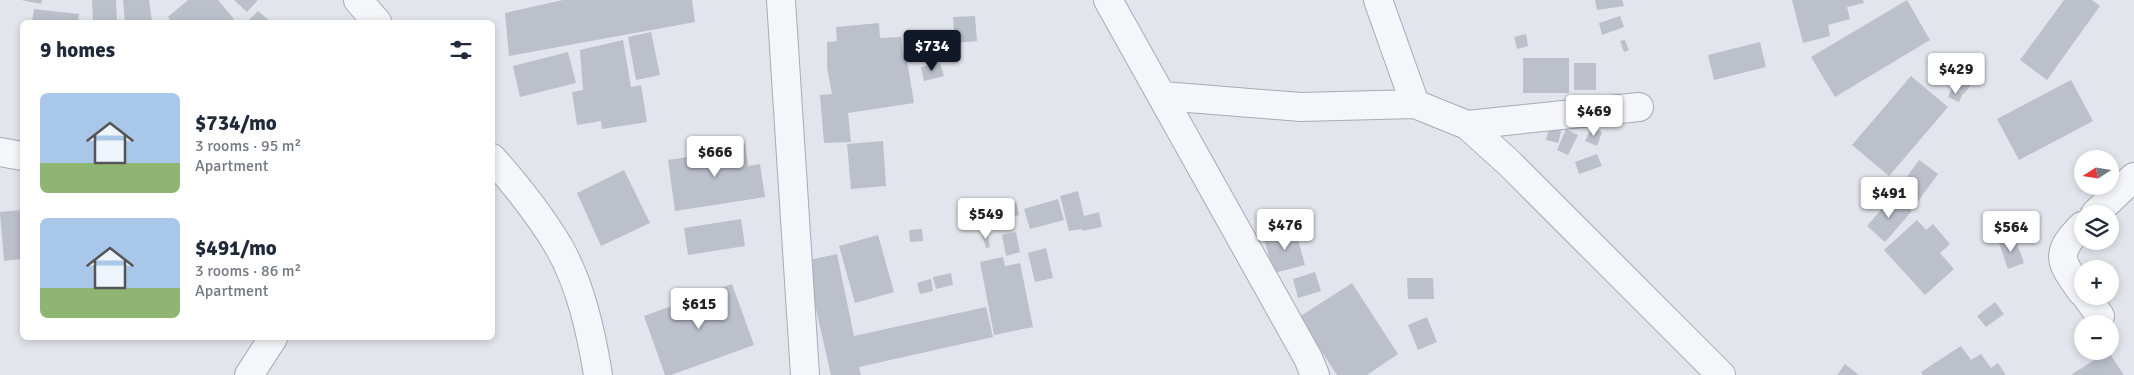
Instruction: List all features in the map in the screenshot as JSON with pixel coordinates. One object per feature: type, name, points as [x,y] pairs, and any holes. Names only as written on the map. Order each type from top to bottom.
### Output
[{"type":"street","points":[[358,0],[375,20]]},
{"type":"street","points":[[781,0],[805,375]]},
{"type":"street","points":[[1108,0],[1303,349],[1315,375]]},
{"type":"street","points":[[1378,0],[1415,104]]},
{"type":"street","points":[[1163,96],[1301,107],[1415,104],[1467,125],[1516,170],[1721,375]]},
{"type":"street","points":[[1467,125],[1639,107]]},
{"type":"street","points":[[0,152],[20,156]]},
{"type":"street","points":[[495,161],[526,197],[560,248],[579,293],[593,345],[598,375]]},
{"type":"street","points":[[2104,205],[2134,177]]},
{"type":"street","points":[[2074,234],[2063,252],[2065,268],[2074,281]]},
{"type":"street","points":[[249,375],[272,340]]},
{"type":"building","points":[[21,0],[42,0],[41,4]]},
{"type":"building","points":[[92,0],[116,0],[117,20],[93,20]]},
{"type":"building","points":[[123,0],[149,0],[152,20],[125,20]]},
{"type":"building","points":[[188,0],[218,0],[234,19],[170,20],[168,17]]},
{"type":"building","points":[[234,0],[258,0],[247,12]]},
{"type":"building","points":[[563,0],[692,0],[695,22],[509,56],[505,13]]},
{"type":"building","points":[[1595,0],[1622,0],[1624,6],[1597,10]]},
{"type":"building","points":[[1792,0],[1863,0],[1864,3],[1847,7],[1850,19],[1828,25],[1830,36],[1803,43]]},
{"type":"building","points":[[1907,0],[1930,40],[1835,97],[1811,57]]},
{"type":"building","points":[[2064,0],[2092,0],[2100,6],[2047,80],[2020,60]]},
{"type":"building","points":[[34,9],[79,14],[78,20],[32,20]]},
{"type":"building","points":[[258,11],[269,20],[249,20]]},
{"type":"building","points":[[975,16],[977,41],[955,43],[953,17]]},
{"type":"building","points":[[1620,16],[1624,27],[1602,35],[1599,23]]},
{"type":"building","points":[[879,23],[880,38],[901,37],[903,55],[906,54],[914,103],[848,113],[851,142],[824,143],[820,95],[832,94],[827,67],[827,42],[837,41],[836,27]]},
{"type":"building","points":[[651,32],[660,75],[636,80],[628,37]]},
{"type":"building","points":[[1526,34],[1528,46],[1517,49],[1514,37]]},
{"type":"building","points":[[623,40],[631,87],[641,85],[647,122],[602,129],[601,121],[577,125],[572,92],[583,90],[580,50]]},
{"type":"building","points":[[1625,40],[1629,50],[1624,52],[1620,41]]},
{"type":"building","points":[[1760,42],[1766,67],[1714,80],[1708,55]]},
{"type":"building","points":[[568,52],[576,83],[520,97],[513,66]]},
{"type":"building","points":[[1523,58],[1569,58],[1569,93],[1523,93]]},
{"type":"building","points":[[940,63],[944,76],[924,81],[921,67]]},
{"type":"building","points":[[1574,63],[1596,63],[1596,90],[1574,90]]},
{"type":"building","points":[[1964,69],[1976,78],[1964,94],[1953,85]]},
{"type":"building","points":[[1911,76],[1948,107],[1889,176],[1852,145]]},
{"type":"building","points":[[2071,80],[2093,121],[2019,160],[1997,119]]},
{"type":"building","points":[[1952,88],[1963,93],[1959,102],[1948,97]]},
{"type":"building","points":[[1551,118],[1564,121],[1558,143],[1546,140]]},
{"type":"building","points":[[1592,127],[1602,132],[1597,146],[1585,141]]},
{"type":"building","points":[[1566,129],[1578,135],[1568,155],[1557,150]]},
{"type":"building","points":[[883,141],[886,186],[851,189],[847,144]]},
{"type":"building","points":[[745,143],[748,166],[760,164],[765,197],[675,211],[668,160],[707,154],[706,149]]},
{"type":"building","points":[[1597,154],[1602,166],[1579,174],[1575,162]]},
{"type":"building","points":[[1919,160],[1938,174],[1913,208],[1894,195]]},
{"type":"building","points":[[624,170],[650,223],[601,246],[577,193]]},
{"type":"building","points":[[1877,178],[1885,186],[1872,199],[1864,190]]},
{"type":"building","points":[[1078,191],[1084,216],[1099,212],[1102,227],[1082,231],[1082,229],[1069,231],[1060,196]]},
{"type":"building","points":[[1893,196],[1912,211],[1885,242],[1867,226]]},
{"type":"building","points":[[1058,199],[1064,220],[1030,229],[1024,209]]},
{"type":"building","points":[[1016,202],[1019,215],[1001,220],[998,207]]},
{"type":"building","points":[[20,210],[20,259],[4,261],[0,212]]},
{"type":"building","points":[[741,219],[745,246],[688,255],[684,228]]},
{"type":"building","points":[[1917,220],[1926,230],[1933,224],[1950,244],[1940,253],[1954,269],[1925,295],[1884,250]]},
{"type":"building","points":[[922,229],[923,241],[910,242],[909,230]]},
{"type":"building","points":[[1295,229],[1305,265],[1274,273],[1264,239]]},
{"type":"building","points":[[1016,232],[1020,252],[1006,256],[1002,235]]},
{"type":"building","points":[[987,233],[990,247],[986,248],[982,234]]},
{"type":"building","points":[[878,235],[894,292],[855,303],[839,246]]},
{"type":"building","points":[[2015,238],[2024,263],[2008,269],[1999,243]]},
{"type":"building","points":[[1046,248],[1053,278],[1035,282],[1028,253]]},
{"type":"building","points":[[837,254],[854,336],[986,307],[993,337],[859,367],[861,375],[831,375],[805,261]]},
{"type":"building","points":[[1003,257],[1005,266],[1020,263],[1033,327],[994,335],[980,262]]},
{"type":"building","points":[[1315,272],[1321,291],[1298,298],[1293,279]]},
{"type":"building","points":[[951,273],[953,285],[936,289],[933,277]]},
{"type":"building","points":[[1407,278],[1433,278],[1434,299],[1408,299]]},
{"type":"building","points":[[931,279],[933,291],[920,294],[917,283]]},
{"type":"building","points":[[1352,283],[1398,354],[1367,375],[1337,375],[1299,317]]},
{"type":"building","points":[[732,284],[754,345],[671,375],[665,375],[644,316]]},
{"type":"building","points":[[1995,302],[2004,314],[1986,327],[1977,316]]},
{"type":"building","points":[[1427,317],[1437,342],[1418,350],[1408,325]]},
{"type":"building","points":[[1961,346],[1971,360],[1981,354],[1991,368],[1998,363],[2006,375],[1923,375],[1921,372]]},
{"type":"building","points":[[2094,360],[2114,360],[2124,375],[2071,375]]},
{"type":"building","points":[[1845,364],[1859,375],[1837,375]]}]
